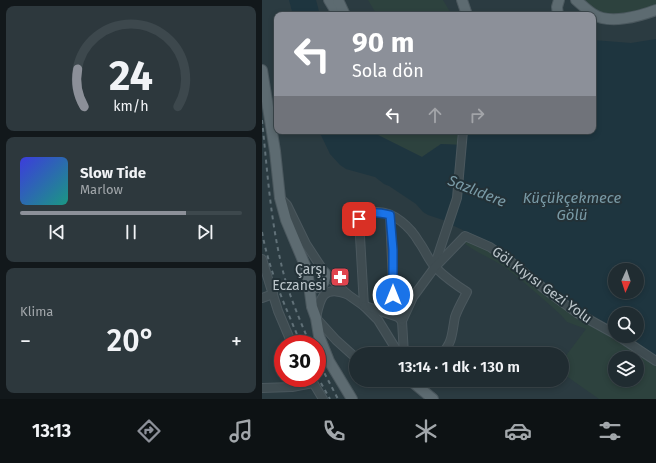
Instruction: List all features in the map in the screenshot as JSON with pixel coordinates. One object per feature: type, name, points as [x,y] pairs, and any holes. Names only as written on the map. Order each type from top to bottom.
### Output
[{"type":"main road","points":[[331,0],[338,12]]},
{"type":"main road","points":[[338,0],[339,12]]},
{"type":"main road","points":[[462,0],[466,12]]},
{"type":"main road","points":[[550,12],[559,1]]},
{"type":"main road","points":[[556,12],[559,1]]},
{"type":"main road","points":[[578,1],[590,12]]},
{"type":"main road","points":[[578,1],[581,9],[580,12]]},
{"type":"main road","points":[[596,16],[608,19],[634,17],[656,10]]},
{"type":"main road","points":[[596,24],[624,23],[656,14]]},
{"type":"main road","points":[[262,70],[275,151],[280,198],[286,220],[307,270],[312,307],[316,318],[319,336],[329,361],[352,399]]},
{"type":"main road","points":[[308,283],[315,287],[320,287],[324,283],[326,273]]},
{"type":"main road","points":[[418,387],[433,399]]},
{"type":"street","points":[[404,347],[402,321],[413,297],[435,267],[457,198],[463,134]]},
{"type":"street","points":[[280,198],[288,205],[306,244],[326,273],[347,294],[364,306],[378,320],[395,347]]},
{"type":"street","points":[[364,306],[359,219],[367,214],[376,212],[390,215],[408,226],[435,267],[467,292],[456,316],[448,347]]},
{"type":"street","points":[[390,215],[393,276],[391,314]]},
{"type":"street","name":"Göl Kıyısı Gezi Yolu","points":[[435,267],[465,236],[490,247],[578,313],[608,330]]},
{"type":"street","points":[[262,259],[278,311],[288,335]]},
{"type":"street","points":[[347,294],[336,292],[325,294],[320,299],[316,318],[349,352]]},
{"type":"street","points":[[262,298],[273,294]]},
{"type":"street","points":[[364,306],[391,314],[398,317],[402,321]]},
{"type":"street","points":[[629,343],[656,361]]},
{"type":"street","points":[[262,388],[292,387]]},
{"type":"street","points":[[316,387],[323,399]]},
{"type":"green space","points":[[368,0],[443,0],[450,12],[375,12]]},
{"type":"green space","points":[[585,0],[656,0],[656,5],[628,14],[609,15],[592,7]]},
{"type":"green space","points":[[376,134],[463,134],[462,145],[441,144],[422,157]]},
{"type":"green space","points":[[468,233],[483,239],[510,255],[571,305],[608,326],[608,343],[637,343],[656,356],[656,399],[599,399],[569,378],[569,352],[586,329],[567,322],[561,315],[506,268],[461,240]]},
{"type":"water","points":[[289,0],[316,0],[319,12],[292,12]]},
{"type":"water","name":"Küçükçekmece Gölü","points":[[656,39],[656,356],[638,343],[644,343],[644,307],[608,307],[608,324],[562,296],[502,250],[452,225],[463,185],[467,134],[596,134],[596,40],[631,43]]},
{"type":"water","points":[[320,134],[376,134],[422,157],[441,144],[462,145],[457,198],[449,222],[423,212],[416,204],[375,177],[346,169],[330,154]]},
{"type":"railway","points":[[262,120],[271,209],[277,245],[290,294],[306,335]]},
{"type":"railway","points":[[262,232],[273,275],[297,335]]},
{"type":"railway","points":[[326,376],[338,399]]},
{"type":"railway","points":[[323,387],[330,399]]},
{"type":"place","name":"Çarşı Eczanesi","points":[[340,277]]},
{"type":"route","points":[[359,219],[367,214],[376,212],[390,215],[393,250],[393,295]]},
{"type":"water label","name":"Sazlıdere","points":[[477,191]]}]
